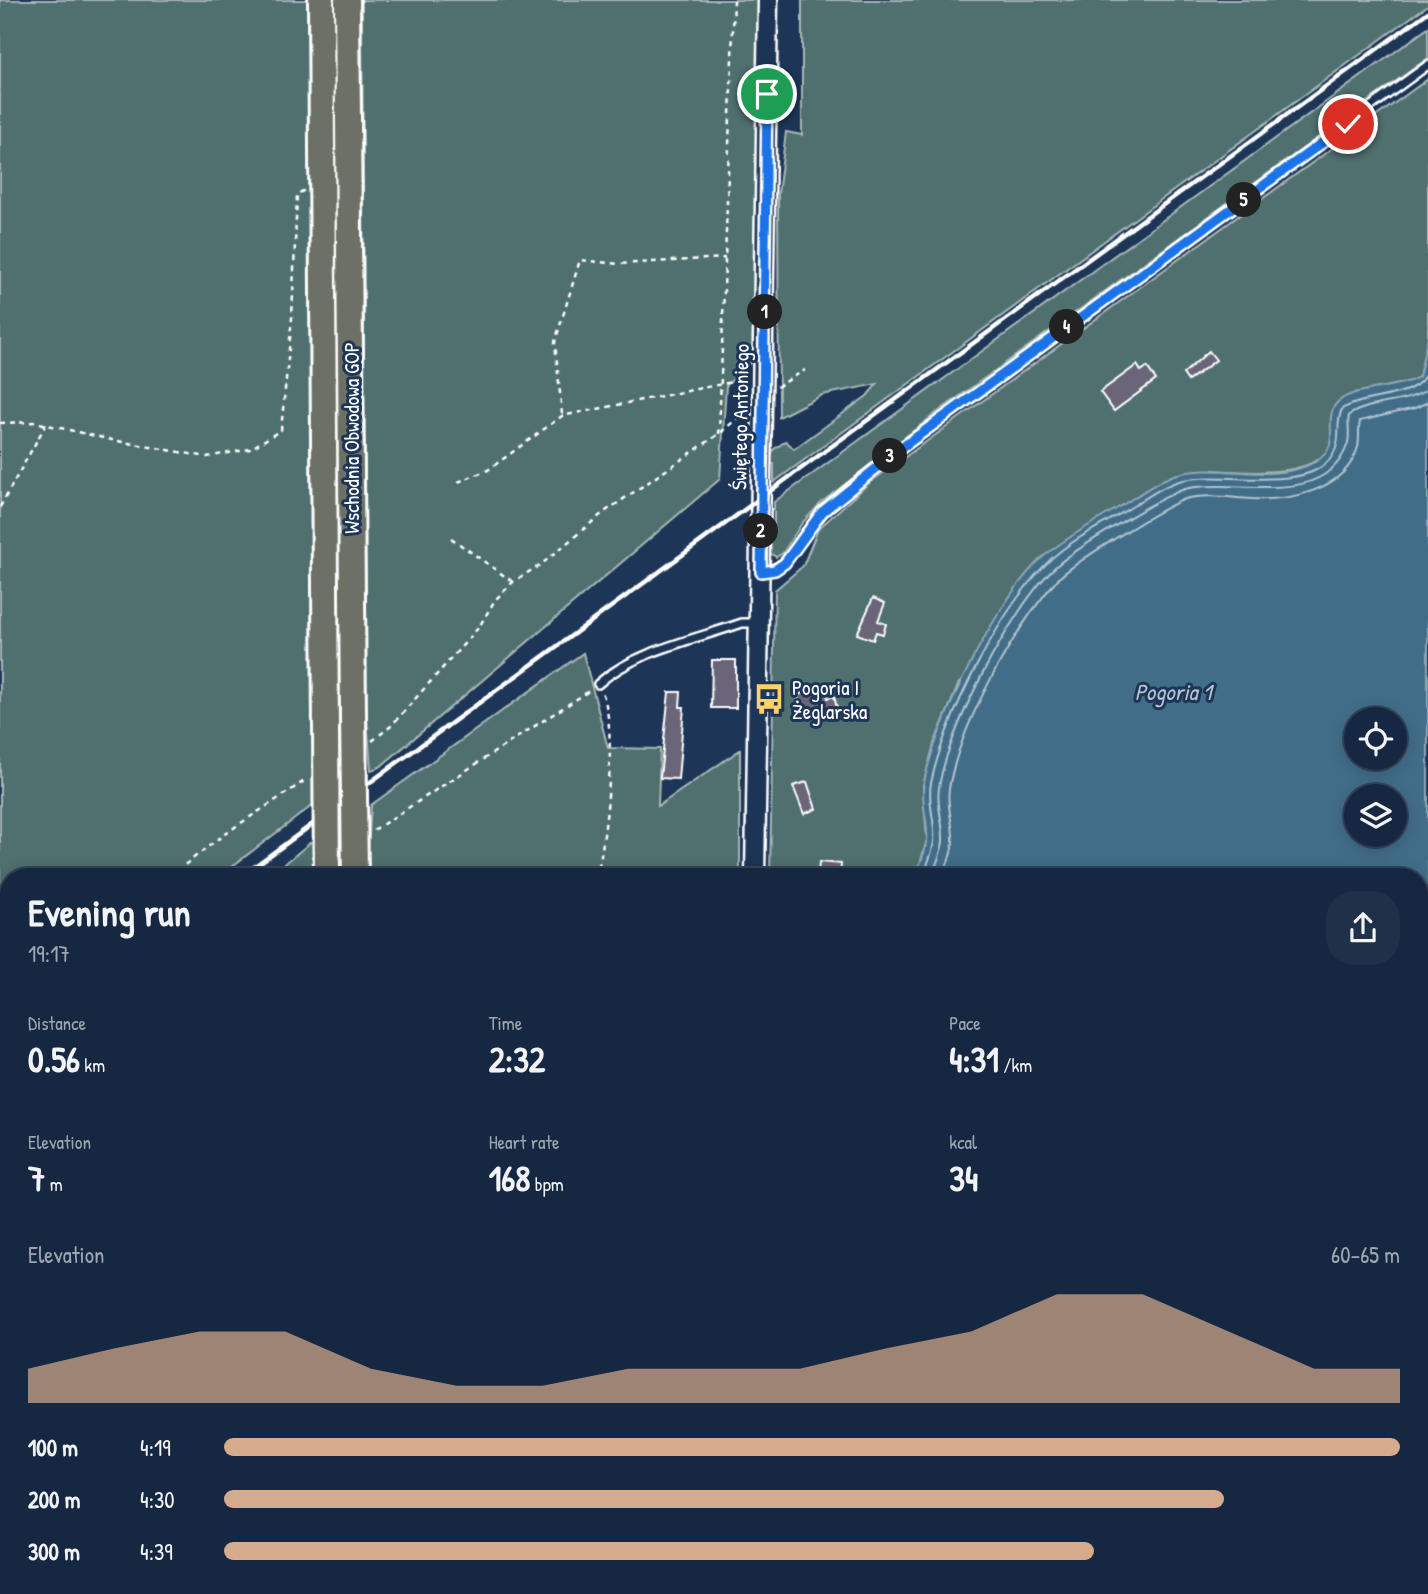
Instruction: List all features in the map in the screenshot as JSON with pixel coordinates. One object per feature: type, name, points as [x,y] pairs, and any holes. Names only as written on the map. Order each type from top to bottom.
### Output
[{"type":"highway","name":"Wschodnia Obwodowa GOP","points":[[321,0],[327,868]]},
{"type":"highway","name":"Wschodnia Obwodowa GOP","points":[[347,0],[355,868]]},
{"type":"street","name":"Świętego Antoniego","points":[[755,868],[768,0]]},
{"type":"lane","points":[[761,572],[775,570],[785,563],[822,512],[904,446],[1428,65]]},
{"type":"lane","points":[[598,684],[612,671],[643,655],[743,623],[760,623]]},
{"type":"path","points":[[719,434],[734,0]]},
{"type":"path","points":[[0,423],[46,424],[112,440],[207,457],[250,449],[281,430],[292,318],[297,194],[323,181]]},
{"type":"path","points":[[562,416],[555,342],[580,260],[618,264],[725,258]]},
{"type":"path","points":[[372,741],[391,726],[479,627],[495,600],[513,582],[543,563],[603,513],[719,434],[764,396],[805,370]]},
{"type":"path","points":[[458,482],[488,470],[562,416],[764,376]]},
{"type":"path","points":[[0,507],[46,424]]},
{"type":"path","points":[[451,538],[513,582]]},
{"type":"path","points":[[370,832],[598,684],[607,704],[608,780],[598,868]]},
{"type":"path","points":[[180,868],[226,832],[312,776]]},
{"type":"green space","points":[[0,0],[307,0],[316,723],[313,805],[230,868],[0,868]]},
{"type":"green space","points":[[362,0],[759,0],[756,357],[726,386],[720,479],[380,767],[371,770],[366,704]]},
{"type":"green space","points":[[802,0],[1428,0],[1428,5],[774,482],[774,464],[769,463],[773,450],[786,441],[794,449],[867,396],[877,384],[822,395],[779,417],[778,194],[786,132],[802,135]]},
{"type":"green space","points":[[1428,28],[1428,58],[935,414],[822,502],[802,523],[783,553],[776,557],[770,553],[769,534],[774,534],[774,502]]},
{"type":"green space","points":[[1428,79],[1428,337],[1419,377],[1408,383],[1355,393],[1332,413],[1332,441],[1325,454],[1313,462],[1280,471],[1213,470],[959,683],[934,744],[923,785],[927,840],[919,868],[770,868],[775,590],[803,566],[818,529],[869,483]]},
{"type":"green space","points":[[583,653],[608,748],[660,749],[658,806],[740,750],[740,868],[367,868],[371,805]]},
{"type":"green space","points":[[312,841],[313,868],[280,868]]},
{"type":"water","name":"Pogoria 1","points":[[1428,337],[1428,868],[919,868],[927,841],[923,798],[930,758],[954,696],[971,662],[989,629],[1026,574],[1063,542],[1155,484],[1174,475],[1209,470],[1281,472],[1315,462],[1328,449],[1335,405],[1351,394],[1419,377]]},
{"type":"building","points":[[1209,351],[1216,360],[1188,381],[1183,374]]},
{"type":"building","points":[[1137,365],[1141,371],[1147,367],[1156,380],[1114,411],[1100,392]]},
{"type":"building","points":[[873,598],[885,603],[878,621],[886,624],[883,634],[876,632],[873,640],[857,634]]},
{"type":"building","points":[[712,660],[736,660],[736,708],[711,708]]},
{"type":"building","points":[[825,687],[828,698],[834,696],[837,708],[803,718],[797,695]]},
{"type":"building","points":[[669,692],[681,692],[680,707],[684,707],[678,779],[660,778]]},
{"type":"building","points":[[807,782],[816,809],[804,814],[793,786]]},
{"type":"building","points":[[819,862],[841,864],[841,868],[819,868]]},
{"type":"railway","points":[[252,868],[1428,12]]},
{"type":"place","name":"Pogoria I Żeglarska","points":[[769,699]]},
{"type":"route","points":[[767,94],[761,572],[775,570],[785,563],[822,512],[904,446],[1348,124]]}]
